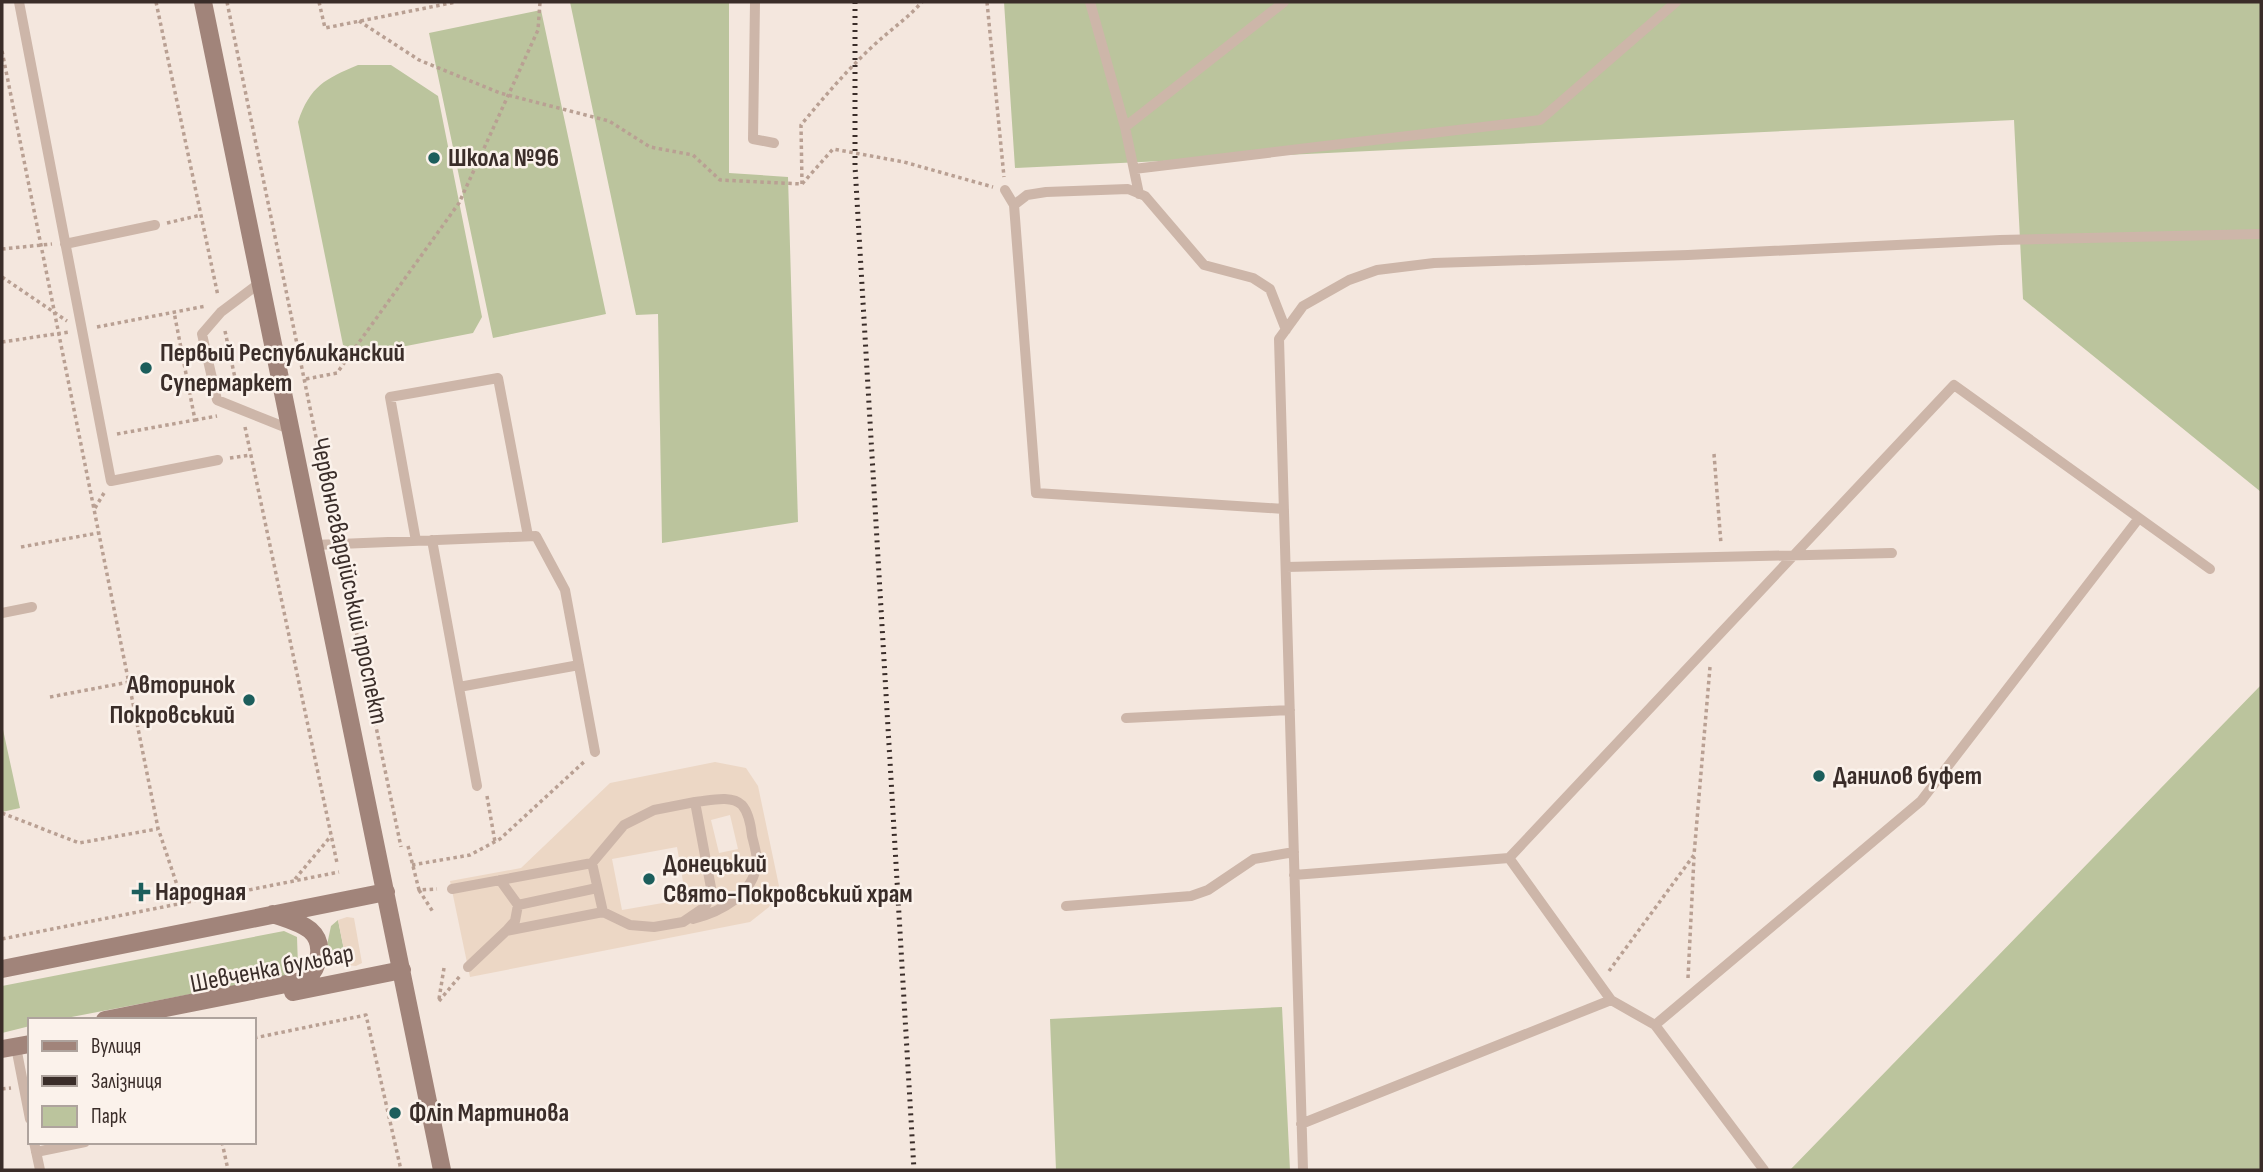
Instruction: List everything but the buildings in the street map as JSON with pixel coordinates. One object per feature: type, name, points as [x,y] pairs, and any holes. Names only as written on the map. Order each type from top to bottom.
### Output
[{"type":"main road","name":"Червоногвардійський проспект","points":[[203,2],[442,1170]]},
{"type":"main road","name":"Шевченка бульвар","points":[[2,969],[386,892]]},
{"type":"main road","points":[[115,1018],[306,980],[315,971],[319,956],[317,941],[310,930],[273,914]]},
{"type":"main road","name":"Шевченка бульвар","points":[[161,1018],[402,970]]},
{"type":"lane","points":[[19,2],[111,481],[218,460]]},
{"type":"lane","points":[[755,2],[753,139],[774,143]]},
{"type":"lane","points":[[1090,2],[1125,127],[1139,194]]},
{"type":"lane","points":[[1125,127],[1284,2]]},
{"type":"lane","points":[[1134,169],[1540,120],[1676,2]]},
{"type":"lane","points":[[1014,205],[1027,195],[1046,192],[1128,189],[1139,194],[1162,213],[1205,265],[1252,278],[1270,289],[1286,330]]},
{"type":"lane","points":[[1005,190],[1014,205],[1036,493],[1284,509]]},
{"type":"lane","points":[[65,244],[155,225]]},
{"type":"lane","points":[[1303,1170],[1279,339],[1303,306],[1349,280],[1377,270],[1434,263],[1688,255],[2000,240],[2261,234]]},
{"type":"lane","points":[[261,282],[221,307],[202,334],[217,400],[292,430]]},
{"type":"lane","points":[[416,541],[390,397],[498,378],[528,536]]},
{"type":"lane","points":[[1294,875],[1509,858],[1954,385],[2210,569]]},
{"type":"lane","points":[[1655,1025],[1921,801],[2139,519]]},
{"type":"lane","points":[[315,545],[536,536],[565,590],[595,752]]},
{"type":"lane","points":[[432,540],[477,786]]},
{"type":"lane","points":[[1286,567],[1892,553]]},
{"type":"lane","points":[[2,613],[32,607]]},
{"type":"lane","points":[[459,687],[579,665]]},
{"type":"lane","points":[[1126,718],[1290,710]]},
{"type":"lane","points":[[452,889],[592,863],[624,825],[654,810],[728,799],[742,805],[750,820],[757,862],[751,880],[732,904],[715,914],[654,927],[629,925],[603,912],[506,931]]},
{"type":"lane","points":[[683,922],[705,907],[712,893],[695,802]]},
{"type":"lane","points":[[1066,906],[1191,896],[1208,890],[1254,859],[1294,852]]},
{"type":"lane","points":[[1509,858],[1611,1000],[1655,1025],[1764,1170]]},
{"type":"lane","points":[[592,863],[603,912]]},
{"type":"lane","points":[[468,967],[516,921],[518,905],[500,880]]},
{"type":"lane","points":[[518,905],[597,888]]},
{"type":"lane","points":[[1301,1124],[1611,1000]]},
{"type":"lane","points":[[16,1047],[28,1109]]},
{"type":"lane","points":[[40,1170],[35,1147],[65,1144]]},
{"type":"path","points":[[156,2],[337,863]]},
{"type":"path","points":[[227,2],[401,847]]},
{"type":"path","points":[[319,2],[325,28],[456,2]]},
{"type":"path","points":[[305,379],[337,373],[459,203],[538,30],[540,2]]},
{"type":"path","points":[[802,184],[801,125],[836,82],[872,47],[903,23],[922,2]]},
{"type":"path","points":[[2,51],[158,828],[183,903]]},
{"type":"path","points":[[155,225],[201,215]]},
{"type":"path","points":[[2,249],[40,243],[65,244]]},
{"type":"path","points":[[2,277],[82,330]]},
{"type":"path","points":[[2,342],[174,312],[221,307]]},
{"type":"path","points":[[102,437],[195,421],[174,312]]},
{"type":"path","points":[[1714,454],[1721,557]]},
{"type":"path","points":[[21,548],[99,533]]},
{"type":"path","points":[[1687,998],[1694,855],[1713,642]]},
{"type":"path","points":[[50,697],[129,682]]},
{"type":"path","points":[[412,865],[470,855],[495,842],[595,752]]},
{"type":"path","points":[[477,786],[485,785],[495,842]]},
{"type":"path","points":[[2,813],[79,843],[158,828]]},
{"type":"path","points":[[293,881],[331,836]]},
{"type":"path","points":[[408,846],[419,890],[433,912]]},
{"type":"path","points":[[1600,984],[1694,855]]},
{"type":"path","points":[[2,939],[339,872]]},
{"type":"path","points":[[419,890],[452,889]]},
{"type":"path","points":[[444,968],[439,1001],[468,967]]},
{"type":"path","points":[[256,1038],[366,1016],[401,1170]]},
{"type":"path","points":[[222,1144],[228,1170]]},
{"type":"green space","points":[[570,2],[729,2],[729,173],[788,177],[798,522],[662,543],[658,314],[636,315]]},
{"type":"green space","points":[[1004,2],[2261,2],[2261,492],[2023,299],[2014,120],[1015,168]]},
{"type":"green space","points":[[541,10],[606,314],[493,338],[429,33]]},
{"type":"green space","points":[[358,65],[391,65],[438,96],[482,317],[473,333],[360,355],[343,345],[298,122],[308,100],[320,85]]},
{"type":"green space","points":[[2261,685],[2261,1170],[1790,1170]]},
{"type":"green space","points":[[2,725],[20,808],[2,812]]},
{"type":"green space","points":[[338,920],[347,965],[337,961],[327,945],[331,926]]},
{"type":"green space","points":[[284,931],[297,937],[298,967],[284,976],[66,1018],[28,1018],[28,1026],[2,1033],[2,986]]},
{"type":"green space","points":[[1282,1007],[1290,1170],[1056,1170],[1050,1019]]},
{"type":"shaded area","points":[[715,762],[746,768],[758,786],[779,886],[769,907],[750,922],[470,977],[450,881],[521,868],[610,783]],"holes":[[[730,815],[738,849],[719,853],[711,820]],[[677,847],[686,899],[622,910],[612,859]]]},
{"type":"shaded area","points":[[354,918],[362,963],[356,966],[347,965],[338,920]]},
{"type":"railway","points":[[855,2],[855,166],[914,1170]]},
{"type":"place","name":"Школа №96","points":[[434,158]]},
{"type":"place","name":"Первый Республиканский Супермаркет","points":[[146,368]]},
{"type":"place","name":"Авторинок Покровський","points":[[249,700]]},
{"type":"place","name":"Данилов буфет","points":[[1819,776]]},
{"type":"place","name":"Донецький Свято-Покровський храм","points":[[649,879]]},
{"type":"place","name":"Народная","points":[[141,892]]},
{"type":"place","name":"Фліп Мартинова","points":[[395,1113]]}]
